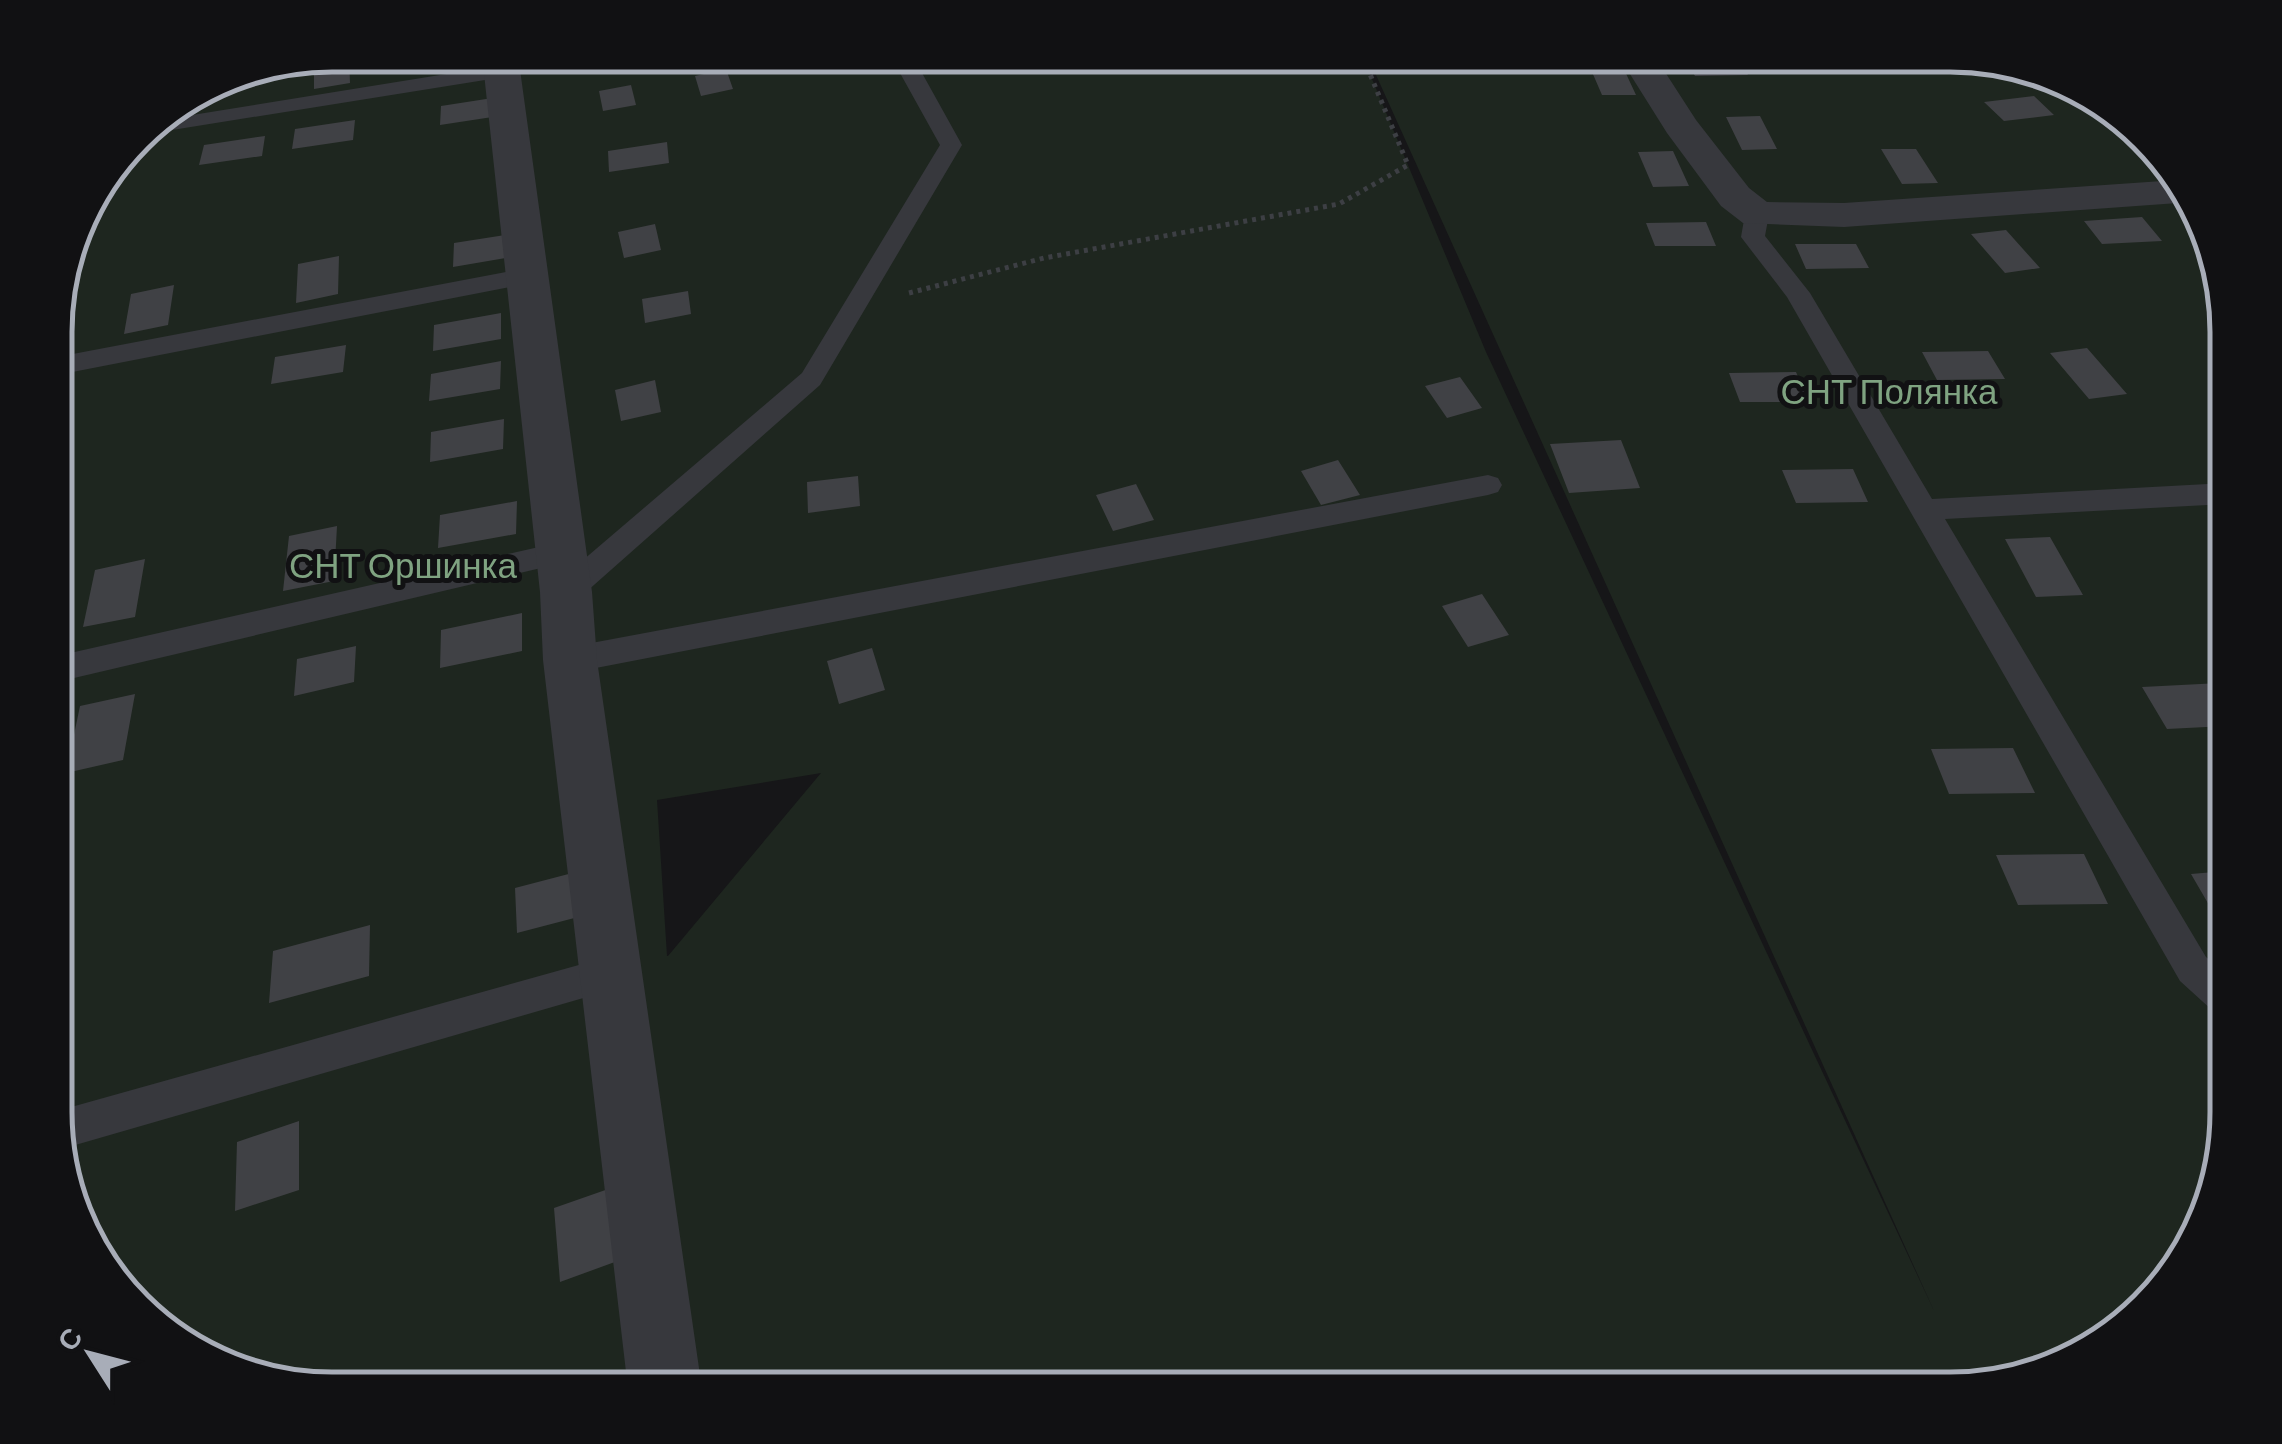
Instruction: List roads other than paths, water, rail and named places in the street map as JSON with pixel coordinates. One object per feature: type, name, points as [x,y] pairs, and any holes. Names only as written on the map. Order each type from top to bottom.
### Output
[{"type":"street","points":[[502,72],[564,572],[570,660],[663,1372]]},
{"type":"street","points":[[1647,72],[1680,125],[1735,197],[1757,214],[1844,214],[2169,192]]},
{"type":"lane","points":[[180,123],[452,72]]},
{"type":"lane","points":[[72,666],[564,572],[812,379],[951,145],[910,72]]},
{"type":"lane","points":[[1757,214],[1753,237],[1797,293],[2192,969],[2209,984]]},
{"type":"lane","points":[[72,363],[527,276]]},
{"type":"lane","points":[[570,660],[1488,485]]},
{"type":"lane","points":[[1922,510],[2209,494]]},
{"type":"lane","points":[[73,1125],[611,973]]},
{"type":"park label","name":"СНТ Полянка","points":[[1889,392]]},
{"type":"park label","name":"СНТ Оршинка","points":[[403,566]]}]
